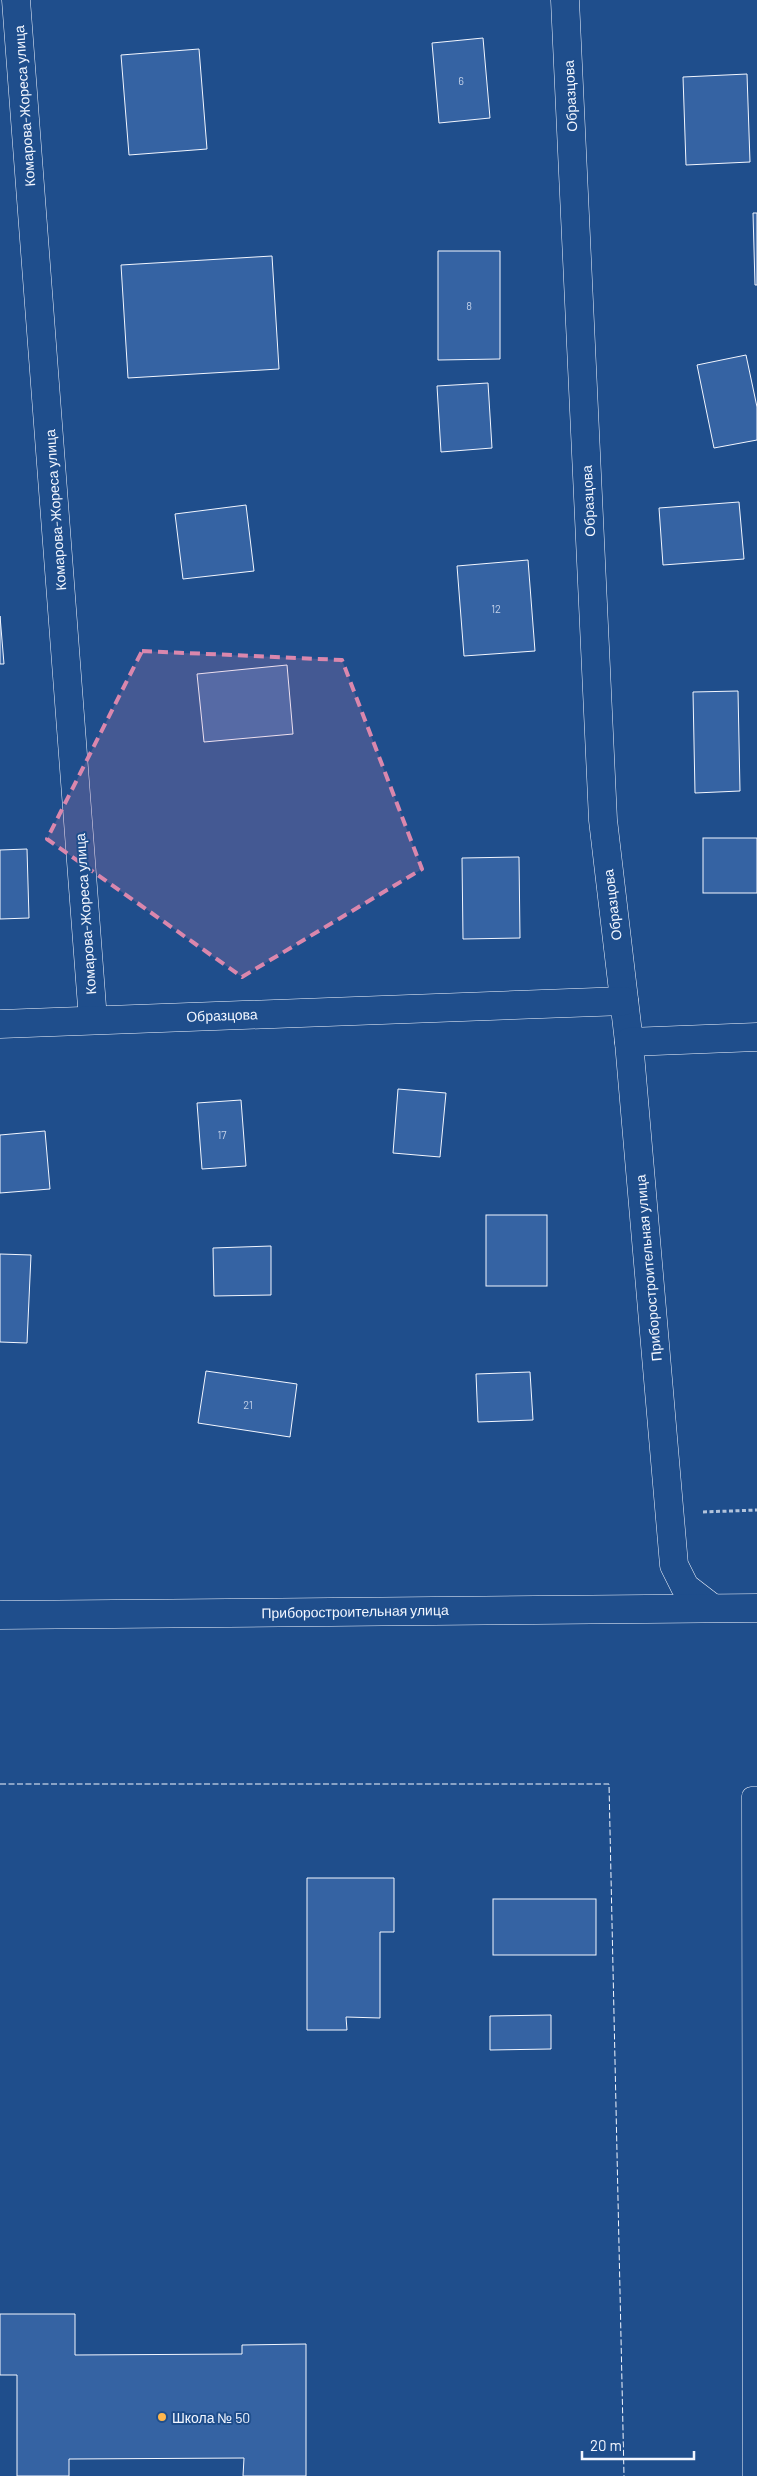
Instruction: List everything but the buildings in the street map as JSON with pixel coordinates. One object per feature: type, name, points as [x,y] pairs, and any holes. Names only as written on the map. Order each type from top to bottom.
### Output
[{"type":"street","name":"Комарова-Жореса улица","points":[[16,0],[93,1020]]},
{"type":"street","name":"Образцова","points":[[565,0],[603,820],[628,1042]]},
{"type":"street","name":"Образцова","points":[[0,1024],[624,1001]]},
{"type":"street","points":[[628,1042],[757,1037]]},
{"type":"street","name":"Приборостроительная улица","points":[[628,1042],[674,1565],[685,1587],[711,1607]]},
{"type":"street","name":"Приборостроительная улица","points":[[0,1615],[757,1608]]},
{"type":"lane","points":[[752,2476],[754,2294],[751,1796],[757,1796]]},
{"type":"path","points":[[669,1512],[757,1510]]},
{"type":"highlighted area","points":[[142,651],[342,660],[422,869],[242,977],[47,839]]},
{"type":"fence","points":[[0,1784],[609,1784],[624,2476]]},
{"type":"place","name":"Школа № 50","points":[[162,2417]]}]
